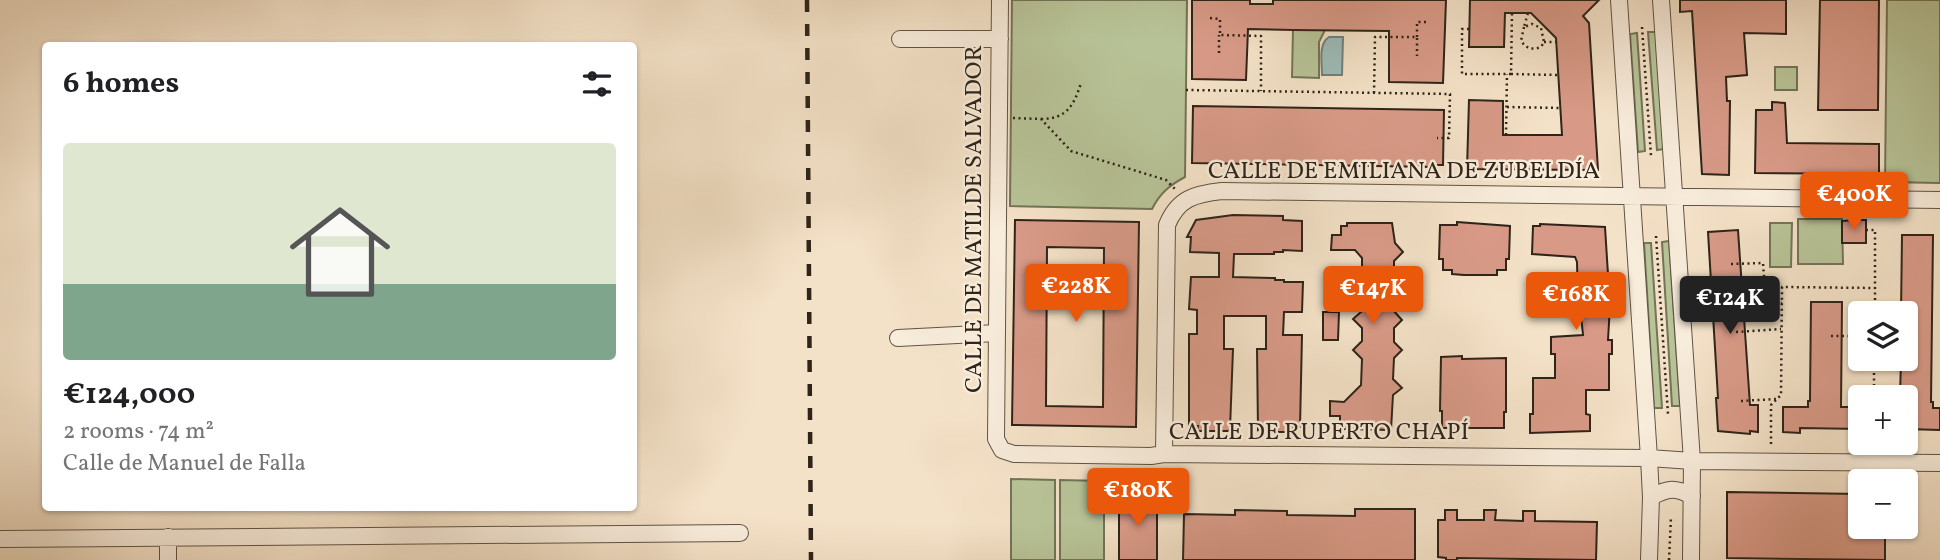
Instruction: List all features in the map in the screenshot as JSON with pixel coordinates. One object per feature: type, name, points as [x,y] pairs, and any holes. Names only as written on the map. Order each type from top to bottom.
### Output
[{"type":"street","name":"CALLE DE MATILDE SALVADOR","points":[[996,439],[1000,0]]},
{"type":"street","points":[[1619,0],[1649,458],[1649,560]]},
{"type":"street","points":[[1661,0],[1692,461],[1691,560]]},
{"type":"street","points":[[900,39],[999,38]]},
{"type":"street","name":"CALLE DE EMILIANA DE ZUBELDÍA","points":[[1164,454],[1167,225],[1185,198],[1199,193],[1222,191],[1940,200]]},
{"type":"street","points":[[898,338],[997,333]]},
{"type":"street","name":"CALLE DE RUPERTO CHAPÍ","points":[[996,439],[1002,450],[1014,454],[1649,458],[1692,461],[1940,463]]},
{"type":"street","points":[[1651,497],[1667,488],[1678,488],[1692,496]]},
{"type":"street","points":[[0,539],[740,533]]},
{"type":"street","points":[[168,537],[168,560]]},
{"type":"path","points":[[1506,135],[1512,13]]},
{"type":"path","points":[[1524,27],[1532,23],[1541,27],[1544,42],[1541,47],[1533,50],[1525,47],[1521,41],[1521,36],[1528,13]]},
{"type":"path","points":[[1210,18],[1220,19],[1219,53]]},
{"type":"path","points":[[1417,56],[1417,22],[1426,22]]},
{"type":"path","points":[[1621,29],[1662,26]]},
{"type":"path","points":[[1642,27],[1651,156]]},
{"type":"path","points":[[1469,29],[1462,29],[1462,74],[1558,75]]},
{"type":"path","points":[[1220,35],[1261,36],[1261,92]]},
{"type":"path","points":[[1511,36],[1521,36]]},
{"type":"path","points":[[1374,93],[1375,37],[1417,37]]},
{"type":"path","points":[[1544,42],[1556,42]]},
{"type":"path","points":[[999,117],[1054,119],[1066,113],[1081,83]]},
{"type":"path","points":[[1186,90],[1450,94],[1449,138],[1437,138]]},
{"type":"path","points":[[1507,107],[1560,108]]},
{"type":"path","points":[[1041,119],[1070,150],[1166,180],[1176,190],[1184,183]]},
{"type":"path","points":[[1630,157],[1671,154]]},
{"type":"path","points":[[1866,230],[1875,230],[1875,301]]},
{"type":"path","points":[[1635,237],[1677,235]]},
{"type":"path","points":[[1656,236],[1668,414],[1688,412]]},
{"type":"path","points":[[1731,264],[1763,262],[1766,304],[1782,303]]},
{"type":"path","points":[[1771,444],[1771,405],[1781,395],[1782,287],[1875,288]]},
{"type":"path","points":[[1736,332],[1781,329]]},
{"type":"path","points":[[1831,336],[1848,337]]},
{"type":"path","points":[[1741,401],[1776,399]]},
{"type":"path","points":[[1650,517],[1692,518]]},
{"type":"path","points":[[1669,560],[1671,517]]},
{"type":"green space","points":[[1012,0],[1187,0],[1185,177],[1166,190],[1152,209],[1010,206]]},
{"type":"green space","points":[[1887,0],[1940,0],[1940,183],[1885,182]]},
{"type":"green space","points":[[1293,30],[1325,30],[1319,42],[1319,78],[1292,77]]},
{"type":"green space","points":[[1648,32],[1656,32],[1664,149],[1657,150]]},
{"type":"green space","points":[[1637,33],[1645,151],[1638,152],[1630,34]]},
{"type":"green space","points":[[1775,67],[1797,67],[1797,90],[1775,90]]},
{"type":"green space","points":[[1798,219],[1842,219],[1843,264],[1798,264]]},
{"type":"green space","points":[[1770,223],[1792,223],[1791,267],[1770,267]]},
{"type":"green space","points":[[1669,241],[1680,406],[1672,406],[1662,242]]},
{"type":"green space","points":[[1644,243],[1651,243],[1662,408],[1654,408]]},
{"type":"green space","points":[[1011,479],[1055,480],[1055,560],[1011,560]]},
{"type":"green space","points":[[1060,480],[1104,481],[1104,560],[1060,560]]},
{"type":"water","points":[[1329,37],[1343,37],[1342,75],[1322,75],[1322,49]]},
{"type":"building","points":[[1192,0],[1250,0],[1250,4],[1273,4],[1273,0],[1446,0],[1443,83],[1389,82],[1389,31],[1248,29],[1246,80],[1192,79]]},
{"type":"building","points":[[1470,0],[1599,0],[1583,16],[1589,23],[1598,170],[1467,169],[1469,100],[1503,101],[1503,135],[1562,135],[1556,38],[1531,13],[1505,13],[1504,47],[1469,47]]},
{"type":"building","points":[[1680,0],[1786,0],[1786,34],[1744,33],[1747,75],[1726,77],[1727,101],[1730,101],[1729,175],[1702,174],[1692,11],[1680,12]]},
{"type":"building","points":[[1820,0],[1879,0],[1878,110],[1818,110]]},
{"type":"building","points":[[1772,102],[1785,103],[1787,143],[1879,144],[1879,174],[1755,173],[1756,110],[1772,110]]},
{"type":"building","points":[[1193,106],[1444,110],[1443,165],[1192,163]]},
{"type":"building","points":[[1233,215],[1283,216],[1283,220],[1302,221],[1302,251],[1234,254],[1233,277],[1303,282],[1302,312],[1284,312],[1283,335],[1302,335],[1300,427],[1292,427],[1291,432],[1258,430],[1257,349],[1266,349],[1266,316],[1224,316],[1224,349],[1233,349],[1230,429],[1197,431],[1198,426],[1189,426],[1189,334],[1197,334],[1197,310],[1189,309],[1191,277],[1219,277],[1219,253],[1190,252],[1191,237],[1187,237],[1196,220]]},
{"type":"building","points":[[1015,220],[1139,222],[1136,427],[1012,425]],"holes":[[[1047,247],[1104,248],[1103,407],[1046,406]]]},
{"type":"building","points":[[1866,220],[1866,243],[1842,243],[1842,221]]},
{"type":"building","points":[[1457,222],[1510,226],[1506,270],[1497,270],[1497,275],[1464,275],[1443,270],[1443,259],[1439,259],[1440,225],[1457,225]]},
{"type":"building","points":[[1347,223],[1392,223],[1395,243],[1403,252],[1394,261],[1394,281],[1402,290],[1393,299],[1393,310],[1402,320],[1394,328],[1394,342],[1402,350],[1394,358],[1393,379],[1402,388],[1393,395],[1391,430],[1345,429],[1345,426],[1340,426],[1340,416],[1330,416],[1330,401],[1344,402],[1361,385],[1362,359],[1353,350],[1362,341],[1362,328],[1353,319],[1362,311],[1362,298],[1353,289],[1362,280],[1362,258],[1355,250],[1331,250],[1332,235],[1341,235],[1341,226],[1347,226]]},
{"type":"building","points":[[1533,226],[1605,227],[1610,306],[1608,340],[1612,340],[1612,354],[1609,354],[1609,390],[1586,390],[1586,414],[1590,415],[1590,431],[1530,433],[1533,378],[1555,378],[1555,354],[1551,354],[1551,337],[1583,335],[1578,306],[1577,262],[1575,257],[1532,254]]},
{"type":"building","points":[[1738,230],[1750,405],[1758,405],[1758,432],[1750,431],[1750,434],[1718,431],[1716,398],[1708,232]]},
{"type":"building","points":[[1902,235],[1933,235],[1931,402],[1933,408],[1940,408],[1940,430],[1918,429],[1918,385],[1900,385],[1901,371],[1918,371],[1918,301],[1901,301]]},
{"type":"building","points":[[1811,302],[1842,302],[1841,407],[1848,407],[1848,429],[1800,428],[1800,433],[1783,432],[1783,407],[1808,407]]},
{"type":"building","points":[[1323,312],[1339,312],[1338,340],[1323,340]]},
{"type":"building","points":[[1462,356],[1462,359],[1506,358],[1504,428],[1442,428],[1441,357]]},
{"type":"building","points":[[1727,492],[1848,494],[1848,539],[1885,539],[1885,560],[1727,558]]},
{"type":"building","points":[[1119,496],[1157,497],[1157,560],[1119,560]]},
{"type":"building","points":[[1355,509],[1415,509],[1415,560],[1183,560],[1184,514],[1235,515],[1235,510],[1287,511],[1287,515],[1355,516]]},
{"type":"building","points":[[1445,510],[1457,510],[1457,520],[1484,520],[1484,510],[1496,510],[1495,520],[1523,521],[1523,511],[1535,511],[1535,521],[1597,522],[1596,560],[1446,560],[1438,557],[1438,520],[1445,520]]},
{"type":"railway","points":[[807,0],[811,560]]}]
